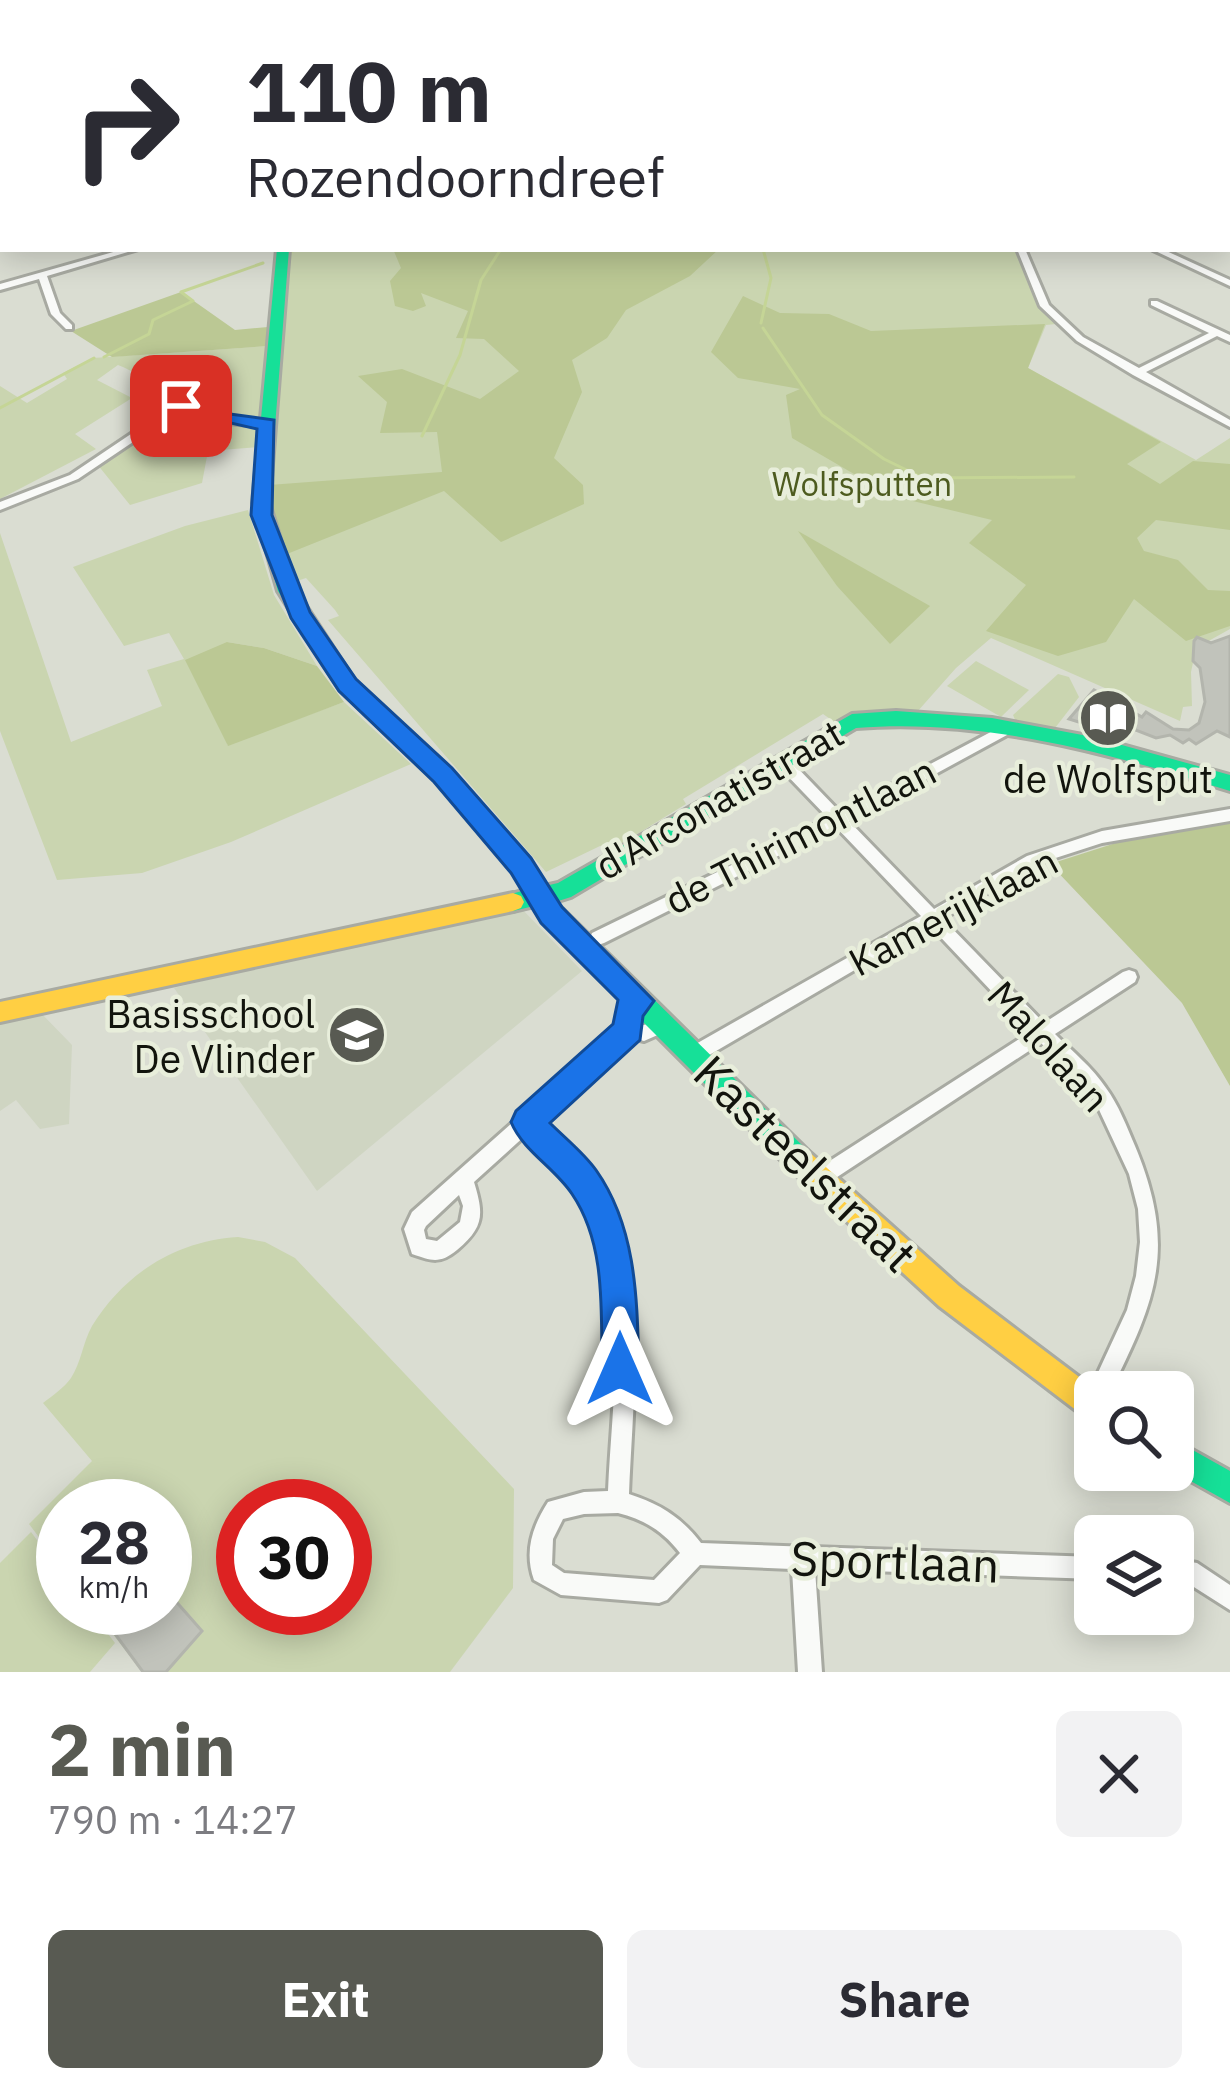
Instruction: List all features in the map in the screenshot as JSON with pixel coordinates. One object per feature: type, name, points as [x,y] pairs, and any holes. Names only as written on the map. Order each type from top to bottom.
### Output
[{"type":"street","points":[[0,287],[123,252]]},
{"type":"street","name":"Kasteelstraat","points":[[284,252],[262,515],[299,613],[347,685],[443,775],[542,894],[551,915],[818,1179],[968,1314],[1074,1387]]},
{"type":"street","points":[[1022,252],[1045,306],[1100,354],[1230,424]]},
{"type":"street","points":[[1162,252],[1230,283]]},
{"type":"street","points":[[41,275],[56,314],[69,327]]},
{"type":"street","points":[[1154,303],[1230,339]]},
{"type":"street","points":[[1137,373],[1216,333]]},
{"type":"street","points":[[0,506],[74,477],[181,406],[229,420],[267,424]]},
{"type":"street","name":"d'Arconatistraat","points":[[0,1012],[563,891],[852,721],[870,715],[1002,731],[1138,756],[1230,783]]},
{"type":"street","name":"de Thirimontlaan","points":[[598,938],[1002,731]]},
{"type":"street","name":"Malolaan","points":[[783,762],[1100,1094],[1131,1150],[1149,1199],[1150,1256],[1132,1331],[1111,1371]]},
{"type":"street","name":"Kamerijklaan","points":[[693,1055],[1032,860],[1102,837],[1230,814]]},
{"type":"street","points":[[818,1179],[1129,977]]},
{"type":"street","points":[[629,1030],[628,1011],[638,1001]]},
{"type":"street","points":[[629,1030],[644,1033],[663,1024]]},
{"type":"street","points":[[464,1179],[629,1030]]},
{"type":"street","points":[[527,1122],[583,1180],[606,1223],[621,1324],[617,1502]]},
{"type":"street","points":[[1194,1467],[1230,1488]]},
{"type":"street","points":[[584,1502],[617,1502],[655,1511],[675,1526],[694,1554],[659,1592],[561,1584],[542,1572],[541,1539],[556,1510],[584,1502]]},
{"type":"street","name":"Sportlaan","points":[[694,1554],[1074,1567]]},
{"type":"street","points":[[803,1558],[810,1672]]},
{"type":"street","points":[[1194,1574],[1230,1599]]},
{"type":"shaded area","name":"Basisschool De Vlinder","points":[[518,905],[582,971],[317,1191],[174,988]]},
{"type":"shaded area","points":[[39,1011],[72,1045],[69,1124],[40,1129],[16,1100],[0,1111],[0,1020]]},
{"type":"green space","name":"Wolfsputten","points":[[289,252],[1017,252],[1040,306],[1056,324],[1046,325],[1028,368],[1196,460],[1230,438],[1230,629],[1196,648],[1192,706],[1183,707],[1180,721],[991,638],[917,712],[869,710],[836,723],[823,714],[683,799],[686,804],[621,844],[600,846],[546,872],[328,620],[339,616],[335,610],[306,578],[291,583],[269,485]]},
{"type":"green space","points":[[394,252],[716,252],[690,276],[626,310],[607,338],[572,360],[582,392],[554,458],[583,485],[584,504],[501,542],[444,491],[282,556],[265,514],[269,485],[442,472],[437,432],[380,433],[387,402],[358,376],[402,369],[480,399],[519,371],[484,339],[456,338],[468,311],[421,293],[426,306],[413,311],[395,306],[390,281],[401,268]]},
{"type":"green space","points":[[181,292],[235,330],[268,327],[269,346],[112,357],[71,331]]},
{"type":"green space","points":[[743,296],[780,313],[829,314],[871,331],[1045,324],[1028,368],[1161,442],[1127,464],[1160,484],[1193,461],[1230,464],[1230,530],[1156,520],[1137,538],[1144,551],[1178,560],[1208,590],[1230,591],[1230,626],[1186,641],[1134,599],[1106,642],[1058,656],[986,631],[1026,585],[969,543],[992,520],[892,496],[792,438],[786,395],[800,389],[738,378],[711,352]]},
{"type":"green space","points":[[269,346],[260,447],[208,451],[202,483],[130,505],[97,464],[156,427],[174,432],[201,413],[176,403],[118,365],[97,380],[132,398],[75,434],[96,449],[0,499],[0,386],[27,403],[67,379],[63,373],[93,358]]},
{"type":"green space","points":[[248,510],[274,595],[317,666],[264,648],[227,642],[227,745],[344,702],[411,764],[231,842],[142,873],[57,880],[0,731],[0,533],[71,742],[162,706],[147,670],[184,659],[169,633],[124,646],[73,567],[185,526]]},
{"type":"green space","points":[[798,531],[930,606],[890,644],[837,586]]},
{"type":"green space","points":[[227,642],[264,648],[317,666],[344,702],[228,746],[185,660]]},
{"type":"green space","points":[[976,661],[1029,690],[1001,717],[947,686]]},
{"type":"green space","points":[[1058,674],[1069,677],[1079,697],[1055,728],[1016,722],[1013,715]]},
{"type":"green space","points":[[1230,822],[1230,1086],[1182,1003],[1050,864],[1122,841]]},
{"type":"green space","points":[[238,1237],[265,1242],[295,1258],[514,1489],[513,1588],[450,1672],[142,1672],[114,1635],[192,1635],[192,1479],[74,1479],[92,1461],[43,1403],[71,1378],[92,1326],[120,1290],[154,1263],[194,1245]]},
{"type":"green space","points":[[31,1532],[36,1539],[36,1635],[109,1635],[115,1643],[90,1672],[0,1672],[0,1563]]},
{"type":"building","points":[[1230,636],[1230,737],[1217,731],[1196,744],[1189,739],[1183,743],[1170,735],[1156,738],[1123,725],[1117,734],[1069,719],[1094,690],[1142,717],[1146,712],[1173,729],[1189,730],[1199,723],[1205,702],[1200,668],[1193,661],[1194,641],[1197,637],[1211,643]]},
{"type":"building","points":[[192,1620],[202,1631],[166,1672],[143,1672],[116,1635],[192,1635]]},
{"type":"waterway","points":[[422,436],[460,355],[481,280],[499,252]]},
{"type":"waterway","points":[[761,323],[771,278],[764,252]]},
{"type":"waterway","points":[[104,357],[149,334],[153,320],[193,301],[181,292],[263,263]]},
{"type":"waterway","points":[[763,328],[822,415],[884,459],[923,478],[1074,477]]},
{"type":"waterway","points":[[0,408],[94,358]]},
{"type":"traffic: fast","points":[[283,252],[261,503],[287,591],[347,685],[443,775],[521,865],[551,915],[799,1160]]},
{"type":"traffic: fast","points":[[513,902],[563,891],[852,721],[943,719],[1042,733],[1230,783]]},
{"type":"traffic: fast","points":[[1194,1467],[1230,1488]]},
{"type":"traffic: slow","points":[[0,1012],[513,902]]},
{"type":"traffic: slow","points":[[799,1160],[949,1296],[1074,1391]]},
{"type":"place","name":"de Wolfsput","points":[[1108,718]]},
{"type":"place","name":"Basisschool De Vlinder","points":[[357,1035]]},
{"type":"route","points":[[181,406],[229,420],[267,424],[263,524],[299,613],[347,685],[443,775],[521,866],[551,915],[638,1001],[628,1011],[629,1030],[527,1122],[583,1180],[606,1223],[618,1281],[620,1369]]}]
